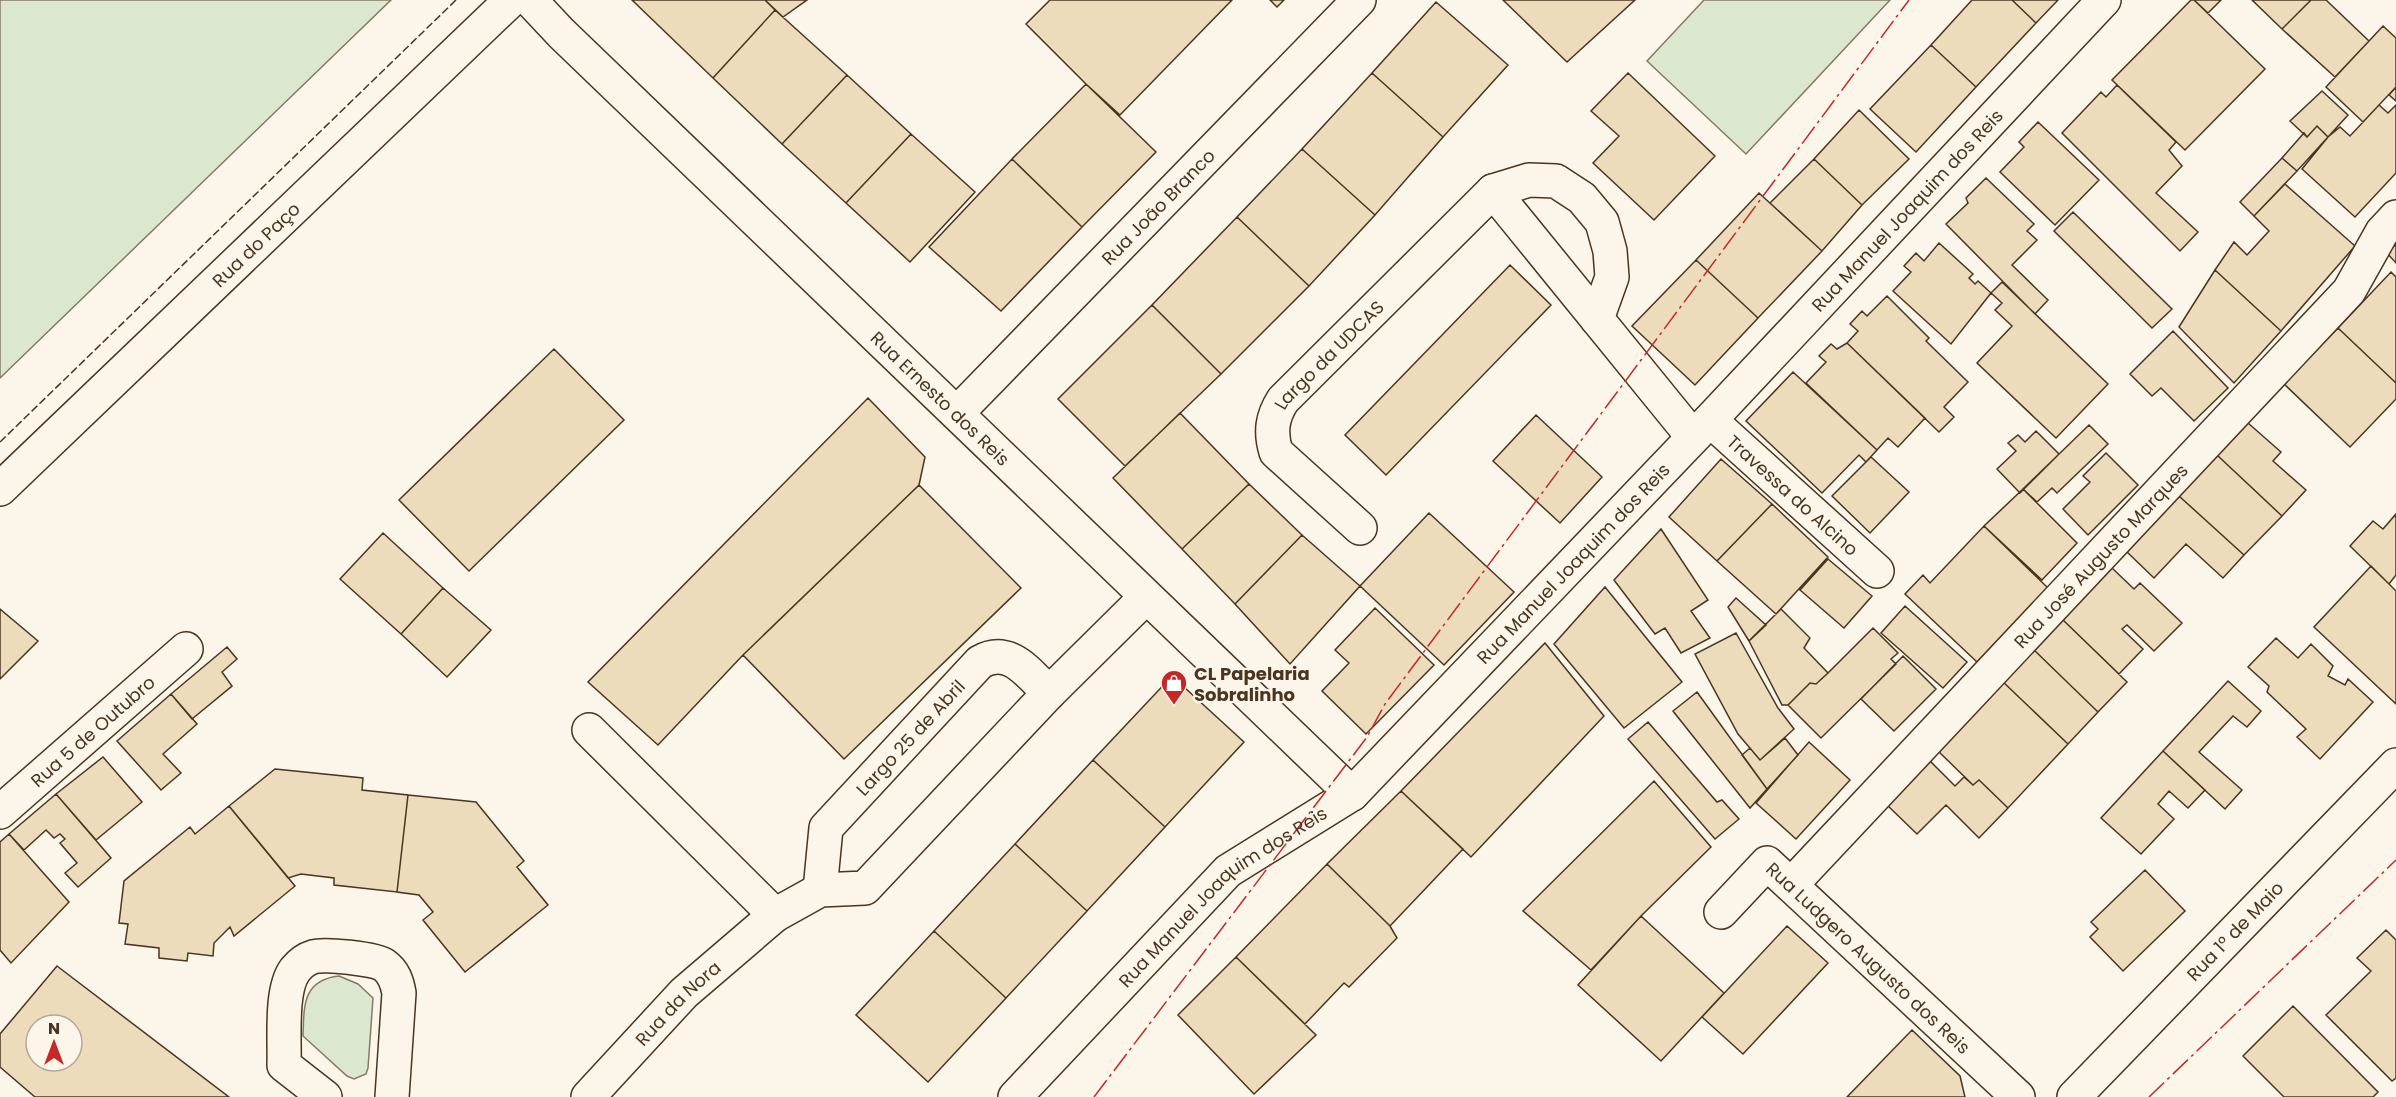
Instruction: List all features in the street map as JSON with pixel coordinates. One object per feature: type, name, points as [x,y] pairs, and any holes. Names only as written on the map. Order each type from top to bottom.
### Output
[{"type":"street","name":"Rua do Paço","points":[[0,489],[511,0]]},
{"type":"street","name":"Rua Ernesto dos Reis","points":[[530,0],[561,33],[1352,794]]},
{"type":"street","name":"Rua João Branco","points":[[957,413],[1359,0]]},
{"type":"street","name":"Rua Manuel Joaquim dos Reis","points":[[1015,1097],[1228,871],[1352,794],[1702,429],[2104,0]]},
{"type":"street","name":"Largo da UDCAS","points":[[1360,528],[1276,452],[1272,438],[1275,412],[1283,400],[1493,191],[1528,180],[1556,181],[1582,198],[1602,222],[1610,251],[1612,277],[1597,319]]},
{"type":"street","points":[[1493,191],[1597,319],[1702,429]]},
{"type":"street","name":"Rua José Augusto Marques","points":[[1791,885],[2349,291],[2382,232],[2396,217]]},
{"type":"street","name":"Travessa do Alcino","points":[[1702,429],[1877,571]]},
{"type":"street","points":[[589,730],[775,915],[820,890],[865,888],[1048,693],[1146,597]]},
{"type":"street","name":"Rua 5 de Outubro","points":[[0,812],[186,649]]},
{"type":"street","name":"Largo 25 de Abril","points":[[820,890],[826,828],[980,663],[997,656],[1014,660],[1048,693]]},
{"type":"street","name":"Rua 1º de Maio","points":[[2074,1097],[2396,765]]},
{"type":"street","name":"Rua Ludgero Augusto dos Reis","points":[[1720,912],[1767,863],[2018,1097]]},
{"type":"street","name":"Rua da Nora","points":[[588,1097],[684,993],[775,915]]},
{"type":"street","points":[[325,1097],[284,1065],[286,990],[296,969],[314,956],[370,959],[383,964],[391,971],[397,982],[399,993],[392,1097]]},
{"type":"green space","points":[[0,0],[391,0],[0,378]]},
{"type":"green space","points":[[1704,0],[1890,0],[1746,154],[1647,61]]},
{"type":"green space","points":[[339,976],[358,984],[373,998],[368,1068],[366,1074],[354,1079],[347,1076],[303,1036],[305,1005],[312,989],[318,983]]},
{"type":"building","points":[[632,0],[765,0],[775,10],[713,78]]},
{"type":"building","points":[[765,0],[807,0],[783,17]]},
{"type":"building","points":[[1050,0],[1232,0],[1120,115],[1026,24]]},
{"type":"building","points":[[1270,0],[1284,0],[1277,7]]},
{"type":"building","points":[[1503,0],[1635,0],[1567,62]]},
{"type":"building","points":[[1972,0],[2012,0],[2036,23],[1976,87],[1931,45]]},
{"type":"building","points":[[2012,0],[2058,0],[2036,23]]},
{"type":"building","points":[[2191,0],[2194,0],[2265,69],[2185,150],[2112,80]]},
{"type":"building","points":[[2194,0],[2221,0],[2208,13]]},
{"type":"building","points":[[2252,0],[2311,0],[2282,29]]},
{"type":"building","points":[[2311,0],[2326,0],[2369,41],[2335,77],[2282,29]]},
{"type":"building","points":[[1436,2],[1508,65],[1443,137],[1372,73]]},
{"type":"building","points":[[775,10],[847,75],[782,144],[713,78]]},
{"type":"building","points":[[2383,26],[2396,38],[2396,87],[2363,122],[2326,87]]},
{"type":"building","points":[[1931,45],[1976,87],[1916,152],[1870,109]]},
{"type":"building","points":[[1372,73],[1443,137],[1375,215],[1302,149]]},
{"type":"building","points":[[1628,73],[1715,156],[1654,220],[1593,163],[1619,136],[1591,111]]},
{"type":"building","points":[[847,75],[911,134],[846,203],[782,144]]},
{"type":"building","points":[[1086,84],[1156,152],[1082,227],[1012,159]]},
{"type":"building","points":[[2117,85],[2176,142],[2169,150],[2182,166],[2156,193],[2198,232],[2180,251],[2062,133],[2101,92],[2106,97]]},
{"type":"building","points":[[2396,87],[2396,101],[2389,95]]},
{"type":"building","points":[[2322,91],[2348,115],[2328,137],[2317,126],[2307,137],[2290,121]]},
{"type":"building","points":[[2379,105],[2388,113],[2396,105],[2396,173],[2355,217],[2302,169],[2328,137],[2340,127],[2350,136]]},
{"type":"building","points":[[1859,110],[1909,159],[1862,205],[1814,159]]},
{"type":"building","points":[[2038,122],[2099,180],[2055,225],[2000,172],[2024,147],[2019,142]]},
{"type":"building","points":[[2317,126],[2328,137],[2297,171],[2282,158],[2304,133],[2307,137]]},
{"type":"building","points":[[911,134],[975,192],[910,262],[846,203]]},
{"type":"building","points":[[1302,149],[1375,215],[1309,286],[1237,217]]},
{"type":"building","points":[[2282,158],[2297,171],[2254,216],[2240,202]]},
{"type":"building","points":[[1012,159],[1082,227],[1001,311],[929,247]]},
{"type":"building","points":[[1814,159],[1862,205],[1822,251],[1770,203]]},
{"type":"building","points":[[1986,178],[2034,224],[2027,231],[2037,240],[2012,265],[2048,300],[2035,314],[1946,224],[1968,203],[1966,198]]},
{"type":"building","points":[[2285,184],[2355,246],[2281,331],[2215,270],[2234,242],[2247,255],[2269,231],[2254,216]]},
{"type":"building","points":[[1759,193],[1822,251],[1758,318],[1696,260]]},
{"type":"building","points":[[2073,212],[2172,309],[2152,328],[2054,231]]},
{"type":"building","points":[[1237,217],[1309,286],[1221,374],[1152,305]]},
{"type":"building","points":[[1939,243],[1973,274],[1969,278],[1975,284],[1978,281],[1991,293],[1951,344],[1893,291],[1911,272],[1904,266],[1916,253],[1924,261]]},
{"type":"building","points":[[2396,244],[2396,263],[2387,253]]},
{"type":"building","points":[[1696,260],[1758,318],[1695,385],[1632,326]]},
{"type":"building","points":[[1510,265],[1551,305],[1386,475],[1345,435]]},
{"type":"building","points":[[2215,270],[2281,331],[2234,383],[2179,327]]},
{"type":"building","points":[[2391,272],[2396,277],[2396,383],[2338,328]]},
{"type":"building","points":[[2002,282],[2108,384],[2056,438],[1977,363],[2012,326],[1995,310],[2002,303],[1991,293]]},
{"type":"building","points":[[1887,296],[1929,338],[1926,341],[1968,382],[1944,407],[1954,417],[1939,432],[1847,343],[1858,331],[1850,324],[1862,311],[1867,316]]},
{"type":"building","points":[[1152,305],[1221,374],[1125,466],[1058,399]]},
{"type":"building","points":[[2338,328],[2396,383],[2396,399],[2350,447],[2284,384]]},
{"type":"building","points":[[2173,331],[2228,388],[2194,421],[2161,388],[2152,396],[2130,374]]},
{"type":"building","points":[[1847,343],[1925,418],[1898,447],[1888,438],[1877,450],[1806,383],[1826,362],[1819,356],[1831,344],[1837,349]]},
{"type":"building","points":[[554,349],[624,420],[469,571],[399,500]]},
{"type":"building","points":[[1793,372],[1877,450],[1866,462],[1859,455],[1822,493],[1746,421]]},
{"type":"building","points":[[868,398],[925,457],[919,485],[743,655],[658,745],[588,682]]},
{"type":"building","points":[[1180,413],[1249,484],[1182,549],[1113,478]]},
{"type":"building","points":[[1536,415],[1602,477],[1560,523],[1493,461]]},
{"type":"building","points":[[2248,423],[2281,452],[2273,461],[2306,490],[2282,516],[2217,455]]},
{"type":"building","points":[[2089,425],[2108,444],[2057,493],[2052,488],[2037,502],[2023,489]]},
{"type":"building","points":[[2036,431],[2059,454],[2020,493],[1997,469],[2016,451],[2008,443],[2018,435],[2025,442]]},
{"type":"building","points":[[2106,453],[2138,485],[2088,535],[2063,509],[2090,482],[2083,476]]},
{"type":"building","points":[[2217,455],[2282,516],[2244,555],[2179,496]]},
{"type":"building","points":[[1871,457],[1909,492],[1870,533],[1832,496]]},
{"type":"building","points":[[1721,459],[1772,504],[1717,561],[1669,517]]},
{"type":"building","points":[[1249,484],[1302,535],[1235,604],[1182,549]]},
{"type":"building","points":[[919,485],[1021,588],[844,759],[743,655]]},
{"type":"building","points":[[2023,489],[2077,543],[2042,580],[1984,526]]},
{"type":"building","points":[[2179,496],[2244,555],[2223,578],[2186,544],[2154,578],[2127,552]]},
{"type":"building","points":[[1772,504],[1828,557],[1776,614],[1717,561]]},
{"type":"building","points":[[1429,513],[1514,592],[1444,665],[1360,586]]},
{"type":"building","points":[[2396,514],[2396,575],[2389,584],[2350,546],[2373,521],[2383,529]]},
{"type":"building","points":[[1984,526],[2048,588],[1977,662],[1905,594],[1923,575],[1930,583]]},
{"type":"building","points":[[1661,529],[1708,600],[1691,611],[1710,638],[1681,653],[1665,628],[1655,634],[1614,580]]},
{"type":"building","points":[[383,533],[443,588],[401,634],[340,579]]},
{"type":"building","points":[[1302,535],[1360,586],[1290,664],[1235,604]]},
{"type":"building","points":[[1828,559],[1872,596],[1844,628],[1800,590]]},
{"type":"building","points":[[2371,566],[2396,591],[2396,704],[2314,627]]},
{"type":"building","points":[[2112,568],[2134,589],[2140,583],[2182,623],[2154,651],[2127,625],[2122,629],[2143,649],[2119,674],[2062,619]]},
{"type":"building","points":[[1605,587],[1682,682],[1624,728],[1554,644]]},
{"type":"building","points":[[443,588],[491,630],[447,677],[401,634]]},
{"type":"building","points":[[1736,598],[1766,625],[1749,641],[1728,607]]},
{"type":"building","points":[[1905,606],[1967,662],[1943,688],[1881,633]]},
{"type":"building","points":[[1375,608],[1434,665],[1366,734],[1322,691],[1349,663],[1335,650]]},
{"type":"building","points":[[0,609],[38,641],[0,679]]},
{"type":"building","points":[[1781,609],[1810,638],[1804,648],[1828,673],[1816,684],[1810,683],[1788,705],[1782,705],[1749,641]]},
{"type":"building","points":[[2062,619],[2127,682],[2098,712],[2032,648]]},
{"type":"building","points":[[1873,628],[1898,653],[1891,659],[1896,664],[1821,738],[1788,705],[1810,683],[1816,684]]},
{"type":"building","points":[[1736,633],[1778,708],[1794,729],[1760,760],[1738,734],[1695,654]]},
{"type":"building","points":[[2276,638],[2298,658],[2311,644],[2333,666],[2328,676],[2345,685],[2348,679],[2373,702],[2320,759],[2297,737],[2306,729],[2267,692],[2269,686],[2248,667]]},
{"type":"building","points":[[1545,643],[1604,716],[1471,857],[1401,791]]},
{"type":"building","points":[[227,647],[237,659],[222,672],[232,686],[192,719],[171,694]]},
{"type":"building","points":[[2032,648],[2098,712],[2068,744],[2001,680]]},
{"type":"building","points":[[1903,656],[1936,689],[1894,731],[1861,699]]},
{"type":"building","points":[[1172,676],[1244,742],[1165,827],[1093,760]]},
{"type":"building","points":[[2001,680],[2068,744],[2008,808],[1979,780],[1973,785],[1936,749]]},
{"type":"building","points":[[2228,681],[2261,711],[2247,727],[2233,716],[2199,752],[2242,790],[2225,809],[2163,751]]},
{"type":"building","points":[[1697,692],[1767,789],[1750,808],[1673,711]]},
{"type":"building","points":[[171,694],[197,724],[163,754],[181,773],[161,790],[117,741]]},
{"type":"building","points":[[1648,722],[1717,802],[1722,800],[1739,819],[1715,839],[1628,739]]},
{"type":"building","points":[[1785,738],[1798,755],[1767,789],[1742,755],[1750,748],[1760,760]]},
{"type":"building","points":[[1809,742],[1850,780],[1796,839],[1756,803]]},
{"type":"building","points":[[2163,751],[2205,790],[2188,808],[2169,791],[2158,804],[2174,819],[2141,854],[2101,818]]},
{"type":"building","points":[[103,757],[142,802],[96,840],[56,794]]},
{"type":"building","points":[[1093,760],[1165,827],[1087,911],[1015,844]]},
{"type":"building","points":[[1929,760],[1955,786],[1964,777],[1973,785],[1979,780],[2008,808],[1979,838],[1946,805],[1917,834],[1886,804]]},
{"type":"building","points":[[275,769],[363,778],[362,790],[408,795],[397,892],[334,885],[334,878],[301,874],[288,878],[229,806]]},
{"type":"building","points":[[1654,781],[1711,847],[1641,916],[1591,970],[1523,911]]},
{"type":"building","points":[[1401,791],[1463,849],[1390,926],[1327,864]]},
{"type":"building","points":[[56,794],[111,858],[78,887],[65,873],[77,863],[60,843],[65,839],[60,834],[54,838],[46,830],[24,850],[9,834]]},
{"type":"building","points":[[408,795],[476,802],[524,861],[517,867],[548,905],[465,972],[423,920],[433,912],[419,895],[397,892]]},
{"type":"building","points":[[229,806],[295,886],[234,936],[230,927],[214,943],[213,956],[188,953],[187,961],[159,958],[159,948],[125,944],[128,924],[119,923],[124,881],[190,827],[195,834]]},
{"type":"building","points":[[9,834],[69,902],[11,963],[0,950],[0,842]]},
{"type":"building","points":[[1015,844],[1087,911],[1006,998],[934,931]]},
{"type":"building","points":[[1327,864],[1390,926],[1397,938],[1349,987],[1344,983],[1305,1024],[1236,957]]},
{"type":"building","points":[[2145,870],[2185,911],[2123,971],[2090,937],[2098,929],[2091,922]]},
{"type":"building","points":[[1641,916],[1724,993],[1661,1061],[1578,985]]},
{"type":"building","points":[[1787,926],[1828,963],[1743,1054],[1702,1017]]},
{"type":"building","points":[[2386,930],[2396,940],[2396,1078],[2392,1081],[2326,1015],[2371,971],[2357,958]]},
{"type":"building","points":[[934,931],[1006,998],[928,1082],[856,1015]]},
{"type":"building","points":[[1236,957],[1316,1035],[1254,1094],[1178,1015]]},
{"type":"building","points":[[57,966],[229,1097],[35,1097],[0,1067],[0,1034]]},
{"type":"building","points":[[2293,1006],[2378,1092],[2373,1097],[2284,1097],[2243,1056]]},
{"type":"building","points":[[1912,1030],[1960,1076],[1965,1097],[1847,1097]]},
{"type":"fence","points":[[0,442],[456,0]]},
{"type":"power","points":[[1094,1097],[1367,737],[1385,704],[1909,0]]},
{"type":"power","points":[[2149,1097],[2396,860]]},
{"type":"place","name":"CL Papelaria Sobralinho","points":[[1174,706]]}]
